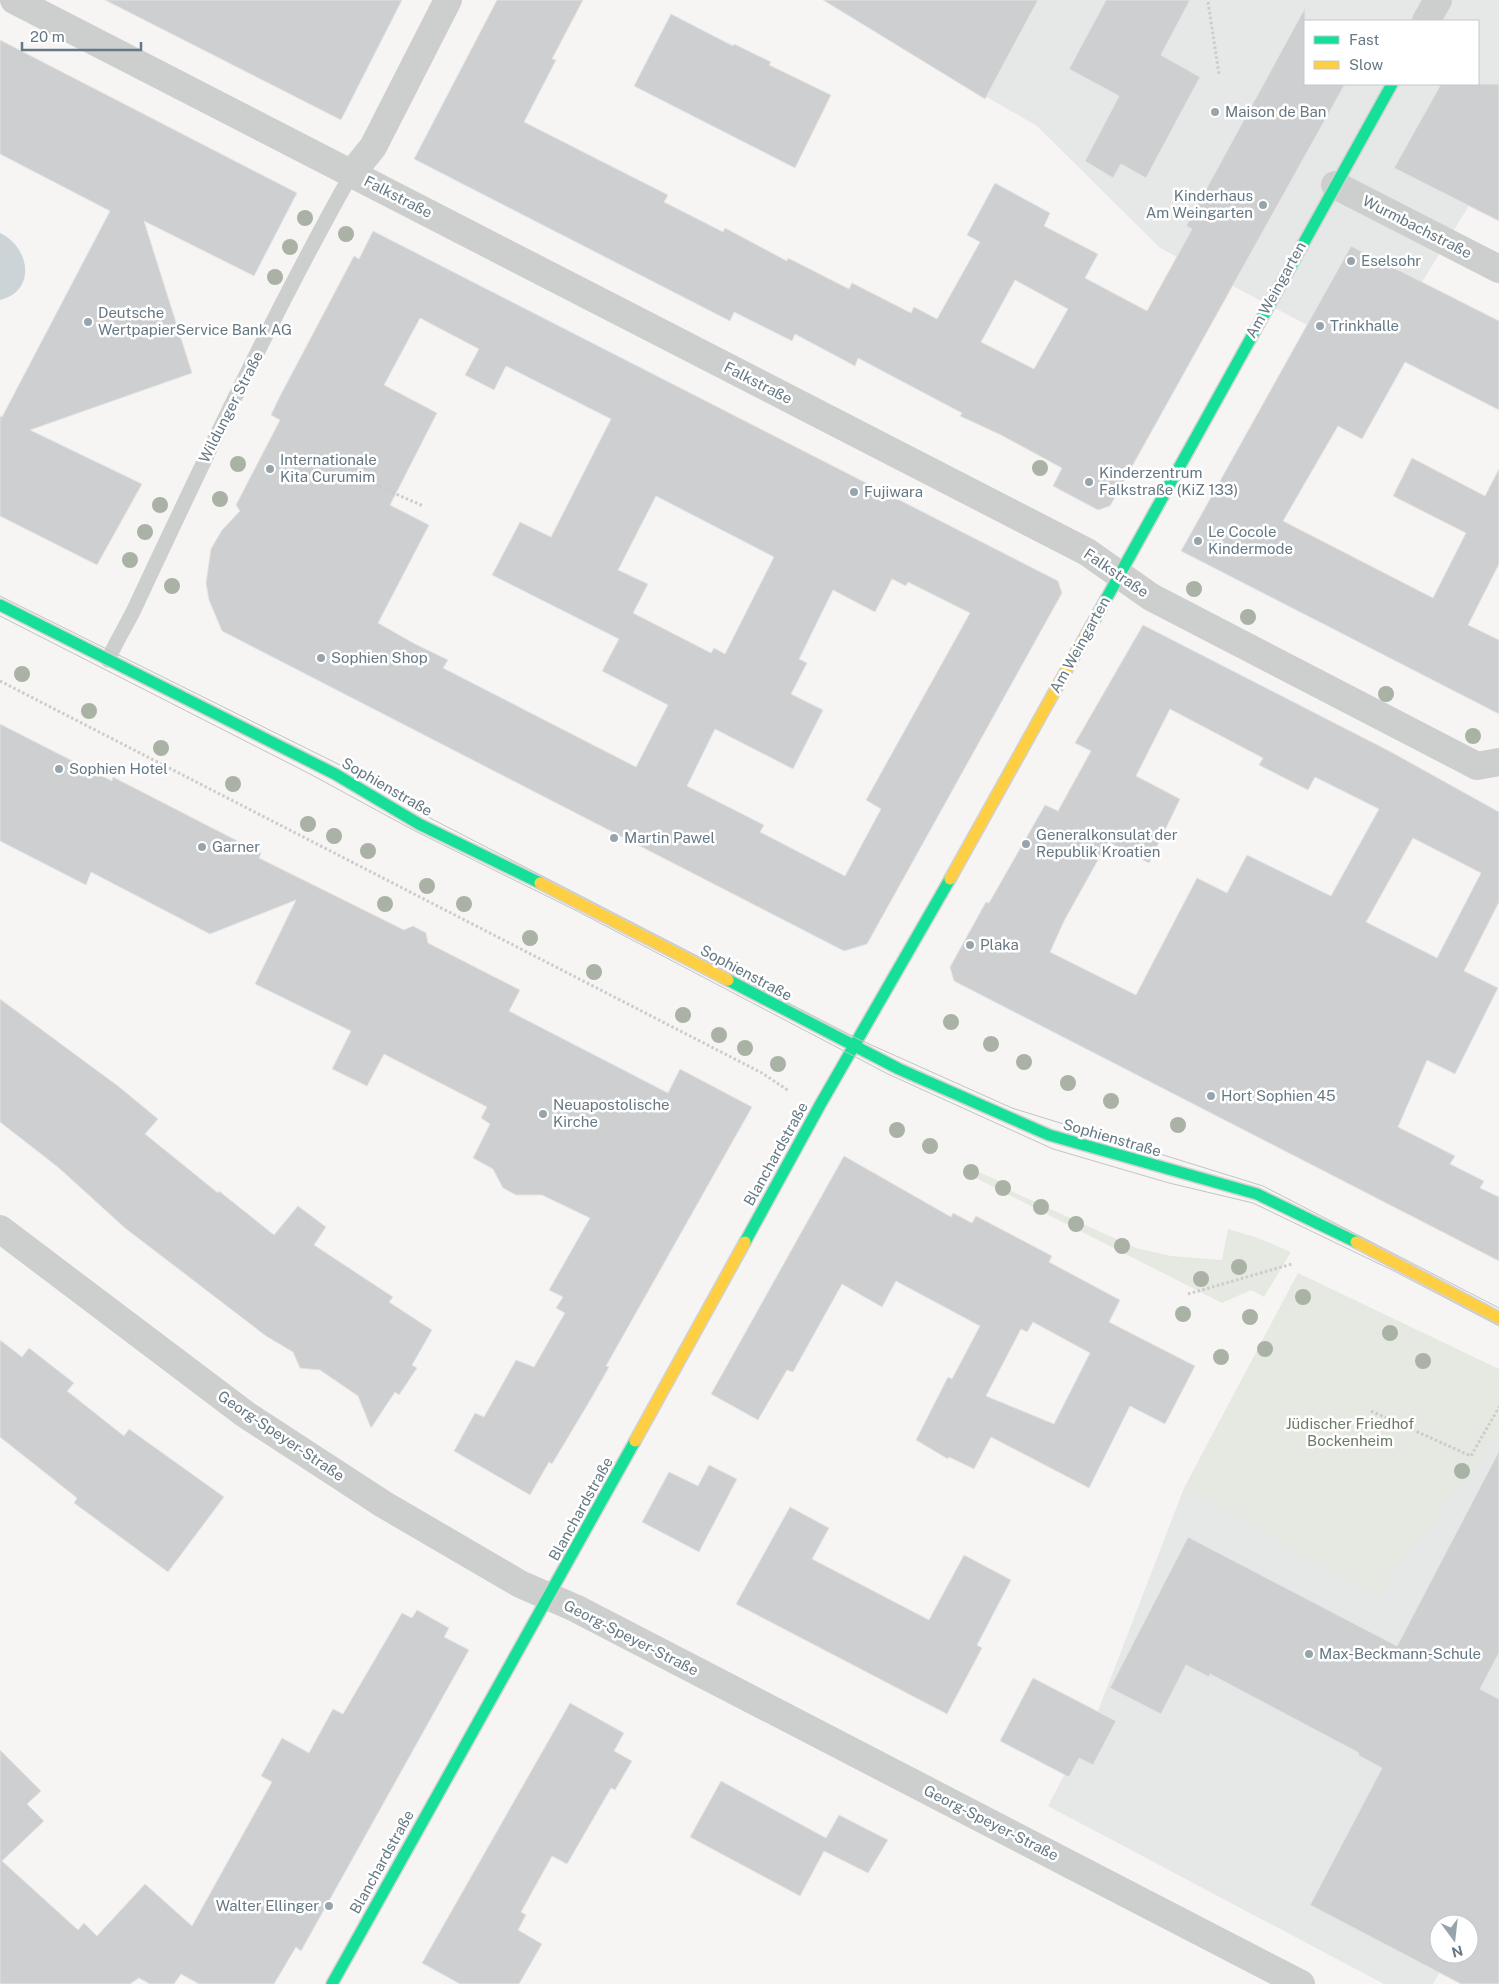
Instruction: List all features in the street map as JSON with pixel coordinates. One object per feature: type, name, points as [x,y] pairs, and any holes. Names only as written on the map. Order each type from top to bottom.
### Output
[{"type":"street","name":"Falkstraße","points":[[14,0],[1087,552],[1151,597],[1477,766],[1499,762]]},
{"type":"street","name":"Wildunger Straße","points":[[352,173],[372,147],[448,0]]},
{"type":"street","points":[[1427,20],[1438,0]]},
{"type":"street","name":"Am Weingarten","points":[[853,1047],[965,853],[1118,574],[1391,85]]},
{"type":"street","name":"Wurmbachstraße","points":[[1335,185],[1499,269]]},
{"type":"street","name":"Sophienstraße","points":[[0,605],[335,774],[418,824],[572,899],[853,1047],[968,1101],[1049,1135],[1257,1194],[1320,1224],[1499,1318]]},
{"type":"street","name":"Blanchardstraße","points":[[332,1984],[528,1630],[550,1597],[853,1047]]},
{"type":"street","name":"Georg-Speyer-Straße","points":[[0,1229],[244,1414],[383,1504],[520,1584],[575,1608],[1267,1976],[1301,1984]]},
{"type":"lane","name":"Wildunger Straße","points":[[108,660],[271,327],[352,173]]},
{"type":"path","points":[[1208,2],[1219,74]]},
{"type":"path","points":[[351,474],[423,506]]},
{"type":"path","points":[[0,681],[762,1073],[793,1092]]},
{"type":"path","points":[[1188,1294],[1292,1264]]},
{"type":"path","points":[[1371,1411],[1471,1456],[1499,1407]]},
{"type":"shaded area","points":[[824,0],[1499,0],[1499,157],[1374,360],[1160,248],[1037,126],[922,60]]},
{"type":"shaded area","points":[[0,233],[18,248],[25,268],[24,279],[20,288],[12,295],[0,300]]},
{"type":"shaded area","name":"Max-Beckmann-Schule","points":[[1499,1431],[1499,1861],[1449,1914],[1429,1914],[1429,1964],[1444,1964],[1433,1984],[1384,1984],[1048,1806],[1098,1711],[1184,1488],[1376,1596],[1486,1452]]},
{"type":"green space","points":[[967,1167],[1011,1186],[1009,1190],[1136,1248],[1171,1256],[1222,1260],[1228,1229],[1258,1238],[1291,1252],[1264,1297],[1251,1290],[1222,1303],[964,1172]]},
{"type":"green space","name":"Jüdischer Friedhof Bockenheim","points":[[1298,1273],[1499,1369],[1499,1431],[1486,1452],[1376,1596],[1184,1488]]},
{"type":"building","points":[[105,0],[402,0],[341,120]]},
{"type":"building","points":[[497,0],[583,0],[552,59],[556,60],[524,122],[668,195],[664,202],[723,232],[725,228],[787,261],[788,258],[849,289],[852,283],[911,313],[914,307],[937,319],[980,242],[967,235],[995,183],[1050,213],[1044,226],[1098,254],[1085,278],[1147,311],[1192,229],[1186,226],[1305,8],[1304,85],[1344,85],[1110,506],[1098,510],[1053,486],[1062,468],[1001,435],[960,416],[962,413],[858,358],[855,366],[795,334],[792,341],[734,312],[730,321],[414,159]],"holes":[[[1015,280],[1068,309],[1034,369],[981,342]]]},
{"type":"building","points":[[823,0],[1038,0],[985,99]]},
{"type":"building","points":[[1106,0],[1190,0],[1161,55],[1200,77],[1146,178],[1121,164],[1113,178],[1085,161],[1119,96],[1069,69]]},
{"type":"building","points":[[671,14],[733,46],[734,44],[771,62],[769,65],[831,95],[795,168],[634,86]]},
{"type":"building","points":[[0,40],[297,193],[254,276],[144,221],[192,373],[30,430],[142,484],[97,565],[0,516],[0,416],[2,417],[110,211],[0,154]]},
{"type":"building","points":[[1499,84],[1499,221],[1394,168],[1440,85]]},
{"type":"building","points":[[373,231],[1058,581],[1062,593],[867,944],[844,951],[222,631],[209,600],[206,583],[211,549],[222,530],[240,511],[236,505],[280,420],[271,415],[278,400],[354,256],[359,259]],"holes":[[[420,318],[479,349],[465,375],[494,390],[506,366],[611,419],[551,537],[520,522],[492,575],[619,639],[602,671],[668,705],[636,767],[443,668],[448,660],[378,623],[429,525],[390,505],[437,413],[384,385]],[[656,496],[774,557],[725,654],[714,648],[711,653],[633,613],[648,584],[618,570]],[[892,579],[906,586],[908,582],[970,613],[866,800],[881,809],[845,876],[760,832],[764,825],[687,786],[715,729],[793,769],[823,710],[791,694],[807,663],[799,659],[833,590],[875,612]]]},
{"type":"building","points":[[1351,246],[1499,321],[1499,410],[1405,362],[1362,439],[1338,426],[1283,521],[1433,598],[1466,533],[1393,496],[1412,458],[1485,496],[1499,469],[1499,564],[1468,625],[1499,640],[1499,714],[1181,551]]},
{"type":"building","points":[[1143,625],[1391,752],[1499,812],[1499,902],[1464,971],[1498,988],[1455,1074],[1427,1060],[1398,1127],[1455,1156],[1450,1164],[1484,1181],[1480,1188],[1499,1197],[1499,1261],[954,981],[950,967],[986,902],[989,903],[1045,805],[1058,811],[1091,751],[1075,743]],"holes":[[[1170,709],[1263,758],[1259,765],[1308,790],[1315,777],[1379,809],[1331,896],[1247,855],[1227,893],[1197,878],[1136,995],[1050,952],[1064,921],[1108,842],[1149,863],[1180,799],[1136,776]],[[1413,838],[1481,873],[1437,958],[1366,922]]]},
{"type":"building","points":[[0,724],[112,781],[113,777],[261,853],[259,858],[404,930],[413,926],[426,933],[428,943],[520,990],[509,1011],[668,1093],[680,1069],[752,1107],[606,1366],[609,1367],[592,1397],[552,1464],[549,1462],[530,1495],[454,1451],[475,1413],[484,1417],[516,1360],[534,1367],[565,1313],[556,1308],[563,1297],[549,1290],[590,1218],[542,1195],[516,1195],[503,1188],[493,1169],[473,1158],[490,1124],[481,1118],[487,1107],[384,1054],[367,1086],[332,1069],[351,1031],[255,984],[296,900],[210,934],[91,872],[86,885],[0,841]]},
{"type":"building","points":[[0,999],[118,1086],[158,1119],[145,1134],[218,1193],[219,1191],[274,1235],[298,1206],[326,1227],[314,1245],[393,1297],[389,1302],[432,1330],[412,1365],[417,1368],[399,1395],[395,1392],[371,1428],[358,1396],[320,1370],[300,1368],[293,1352],[266,1336],[125,1228],[59,1168],[0,1122]]},
{"type":"building","points":[[844,1156],[951,1217],[953,1213],[972,1223],[976,1216],[1052,1256],[1049,1262],[1120,1300],[1109,1322],[1195,1366],[1165,1424],[1130,1406],[1089,1488],[991,1437],[974,1469],[949,1457],[948,1459],[916,1440],[948,1377],[952,1379],[980,1326],[896,1281],[882,1307],[842,1284],[793,1372],[787,1370],[758,1420],[711,1394]],"holes":[[[1033,1322],[1090,1353],[1054,1424],[986,1396],[1021,1329],[1027,1332]]]},
{"type":"building","points":[[0,1340],[22,1357],[29,1348],[74,1383],[67,1391],[124,1436],[129,1429],[224,1497],[168,1572],[74,1503],[77,1498],[0,1437]]},
{"type":"building","points":[[1499,1451],[1499,1653],[1480,1689],[1499,1699],[1499,1984],[1461,1984],[1310,1905],[1382,1768],[1358,1755],[1359,1753],[1210,1674],[1209,1677],[1186,1665],[1161,1714],[1110,1688],[1188,1537],[1397,1646]]},
{"type":"building","points":[[709,1465],[737,1479],[699,1552],[642,1522],[669,1472],[698,1486]]},
{"type":"building","points":[[790,1507],[829,1528],[812,1559],[929,1620],[964,1555],[1011,1580],[977,1645],[982,1648],[947,1714],[736,1604]]},
{"type":"building","points":[[417,1610],[449,1628],[444,1637],[469,1650],[301,1951],[296,1947],[274,1984],[199,1984],[181,1974],[174,1984],[150,1984],[139,1978],[130,1984],[0,1984],[0,1750],[41,1791],[27,1804],[44,1821],[2,1861],[78,1930],[84,1923],[97,1936],[145,1884],[192,1926],[272,1782],[261,1776],[282,1738],[309,1753],[333,1709],[343,1714],[402,1613],[412,1618]]},
{"type":"building","points":[[1033,1678],[1116,1721],[1093,1765],[1079,1758],[1069,1777],[1000,1741]]},
{"type":"building","points":[[570,1703],[624,1733],[614,1751],[632,1761],[615,1790],[611,1788],[567,1864],[552,1856],[521,1912],[526,1915],[518,1930],[542,1944],[519,1984],[460,1984],[422,1963]]},
{"type":"building","points":[[721,1781],[826,1838],[839,1815],[888,1840],[868,1873],[824,1851],[800,1896],[690,1837]]},
{"type":"tram line","points":[[0,596],[340,765],[430,818],[858,1039],[1012,1108],[1263,1186],[1499,1308]]},
{"type":"tram line","points":[[0,616],[310,774],[415,831],[577,911],[888,1074],[1053,1149],[1169,1183],[1253,1203],[1394,1271],[1499,1326]]},
{"type":"traffic: fast","points":[[1095,619],[1391,85]]},
{"type":"traffic: fast","points":[[0,605],[335,774],[419,824],[540,883]]},
{"type":"traffic: fast","points":[[745,1242],[820,1105],[950,879]]},
{"type":"traffic: fast","points":[[728,980],[899,1069],[1049,1135],[1257,1194],[1356,1242]]},
{"type":"traffic: fast","points":[[332,1984],[635,1441]]},
{"type":"traffic: slow","points":[[950,879],[1095,619]]},
{"type":"traffic: slow","points":[[540,883],[728,980]]},
{"type":"traffic: slow","points":[[635,1441],[745,1242]]},
{"type":"traffic: slow","points":[[1356,1242],[1499,1318]]},
{"type":"place","name":"Maison de Ban","points":[[1215,112]]},
{"type":"place","name":"Kinderhaus Am Weingarten","points":[[1263,205]]},
{"type":"place","name":"Eselsohr","points":[[1351,261]]},
{"type":"place","name":"Deutsche WertpapierService Bank AG","points":[[88,322]]},
{"type":"place","name":"Trinkhalle","points":[[1320,326]]},
{"type":"place","name":"Internationale Kita Curumim","points":[[270,469]]},
{"type":"place","name":"Kinderzentrum Falkstraße (KiZ 133)","points":[[1089,482]]},
{"type":"place","name":"Fujiwara","points":[[854,492]]},
{"type":"place","name":"Le Cocole Kindermode","points":[[1198,541]]},
{"type":"place","name":"Sophien Shop","points":[[321,658]]},
{"type":"place","name":"Sophien Hotel","points":[[59,769]]},
{"type":"place","name":"Martin Pawel","points":[[614,838]]},
{"type":"place","name":"Generalkonsulat der Republik Kroatien","points":[[1026,844]]},
{"type":"place","name":"Garner","points":[[202,847]]},
{"type":"place","name":"Plaka","points":[[970,945]]},
{"type":"place","name":"Hort Sophien 45","points":[[1211,1096]]},
{"type":"place","name":"Neuapostolische Kirche","points":[[543,1114]]},
{"type":"place","name":"Max-Beckmann-Schule","points":[[1309,1654]]},
{"type":"place","name":"Walter Ellinger","points":[[329,1906]]}]
